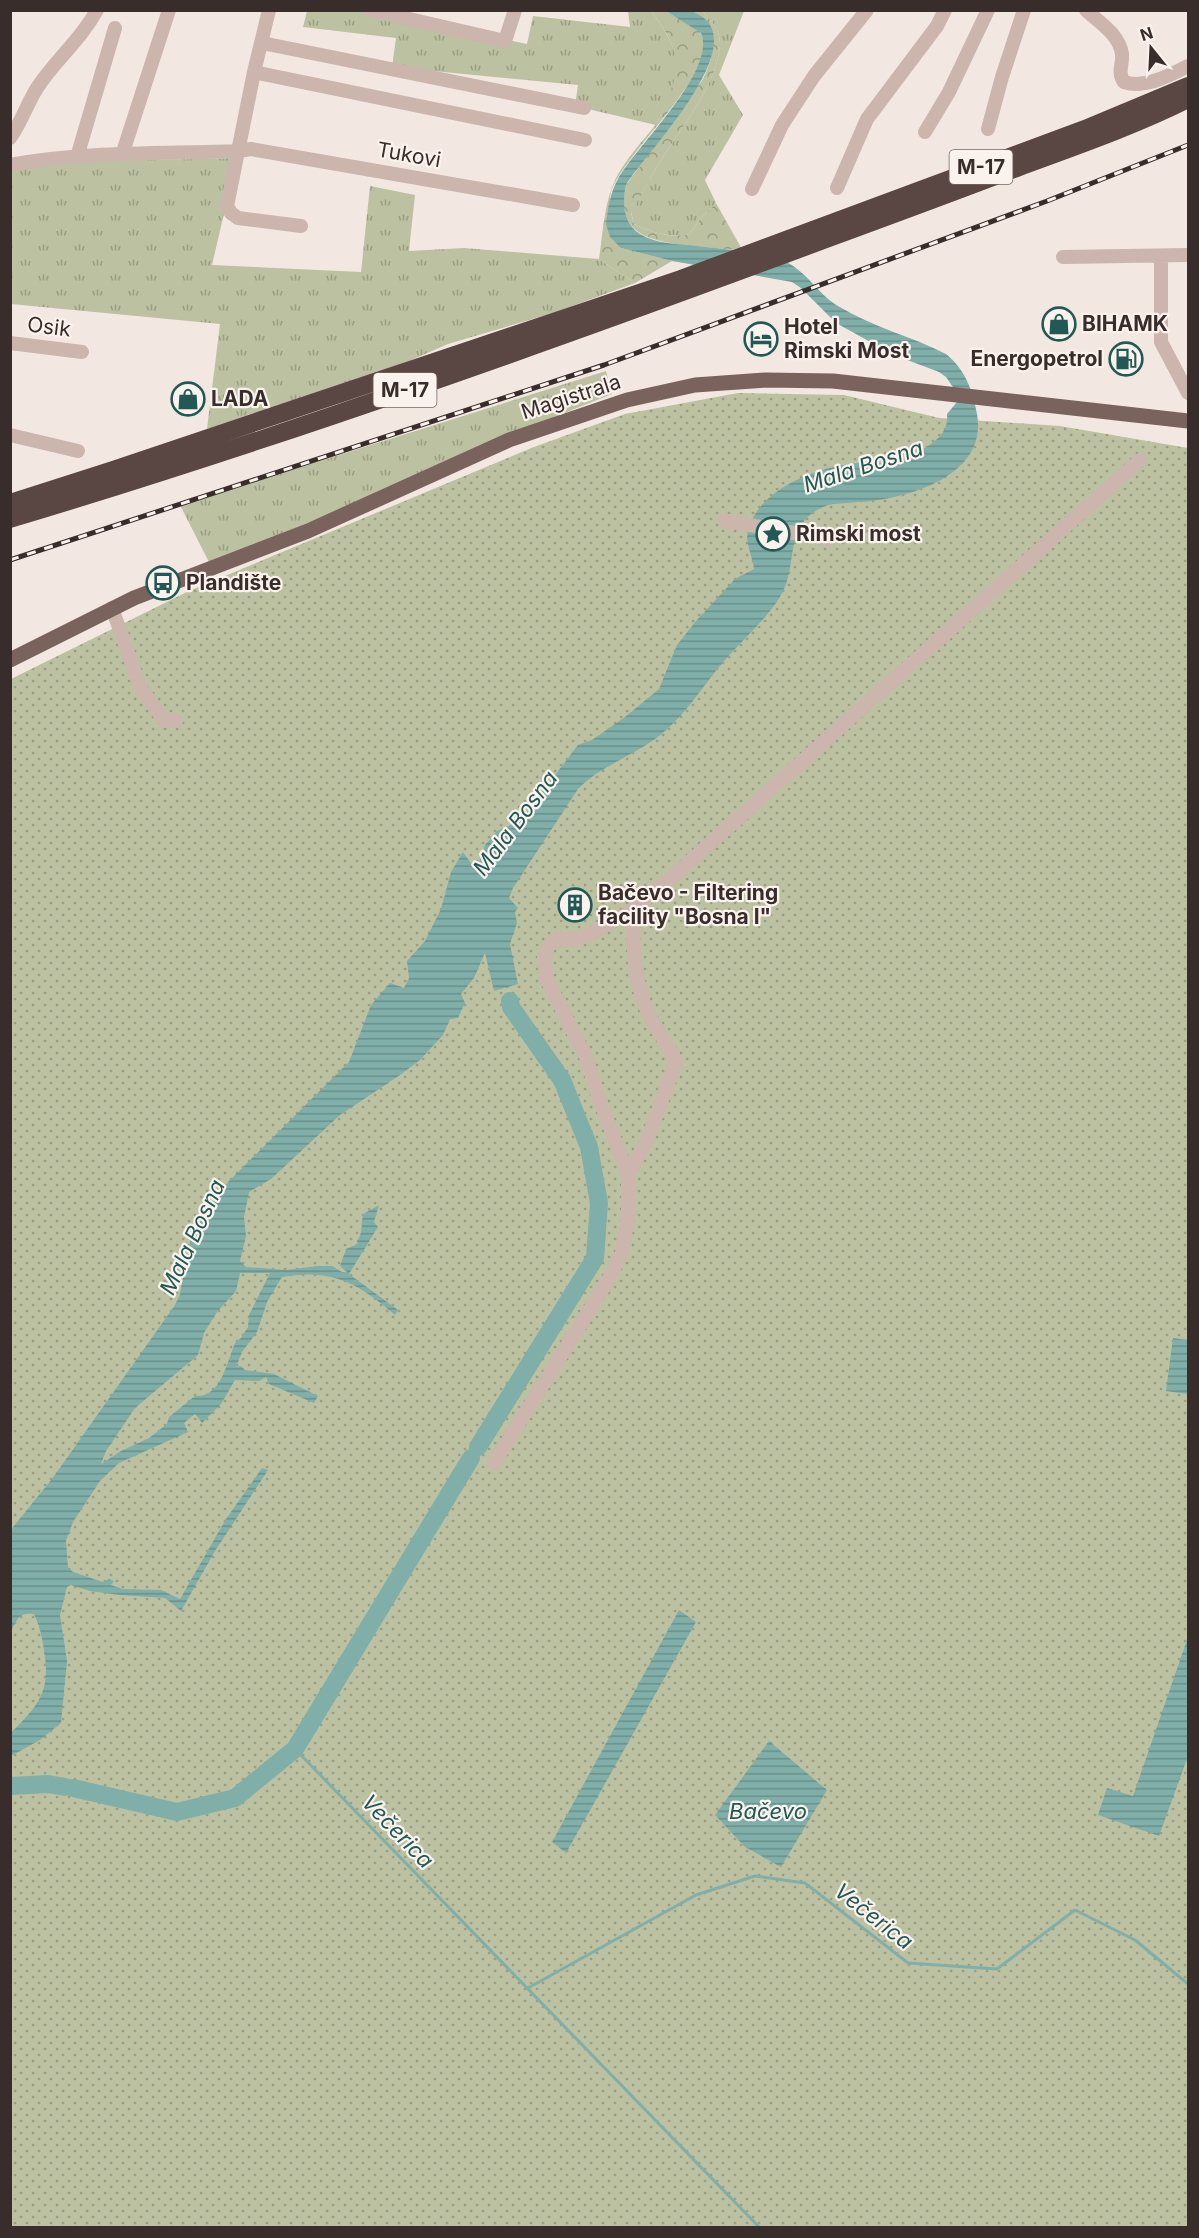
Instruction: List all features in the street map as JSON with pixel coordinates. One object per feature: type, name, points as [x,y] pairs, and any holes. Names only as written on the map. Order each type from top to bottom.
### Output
[{"type":"highway","name":"M-17","points":[[10,519],[108,481],[685,285],[1085,129],[1188,86]]},
{"type":"highway","name":"M-17","points":[[780,249],[1069,149],[1158,114],[1188,99]]},
{"type":"highway","name":"M-17","points":[[10,503],[108,481]]},
{"type":"main road","name":"Magistrala","points":[[10,660],[112,608],[308,531],[509,440],[627,400],[695,385],[766,380],[833,381],[1188,421]]},
{"type":"street","points":[[10,138],[19,126],[36,89],[86,30],[98,10]]},
{"type":"street","points":[[122,155],[169,10]]},
{"type":"street","points":[[269,10],[227,206],[238,218],[301,226]]},
{"type":"street","points":[[370,10],[505,41],[515,10]]},
{"type":"street","points":[[752,189],[782,125],[814,76],[867,10]]},
{"type":"street","points":[[837,188],[867,119],[937,26],[945,10]]},
{"type":"street","points":[[925,132],[949,92],[988,10]]},
{"type":"street","points":[[988,129],[1024,10]]},
{"type":"street","points":[[1086,10],[1111,31],[1117,42],[1122,55],[1120,76],[1124,82],[1136,84],[1149,82],[1188,66]]},
{"type":"street","points":[[77,156],[115,28]]},
{"type":"street","points":[[262,43],[584,108]]},
{"type":"street","points":[[254,72],[585,140]]},
{"type":"street","name":"Tukovi","points":[[10,165],[40,159],[77,156],[251,149],[573,205]]},
{"type":"street","points":[[1063,257],[1188,255]]},
{"type":"street","points":[[1161,256],[1161,342],[1188,393]]},
{"type":"street","name":"Osik","points":[[10,344],[82,352]]},
{"type":"street","points":[[10,435],[78,451]]},
{"type":"street","points":[[494,1463],[607,1282],[622,1253],[628,1216],[628,1175],[586,1057],[547,980],[544,955],[549,945],[557,939],[576,939],[587,936],[633,910],[1140,460]]},
{"type":"street","points":[[725,521],[830,539]]},
{"type":"street","points":[[112,608],[141,689],[165,721],[176,721]]},
{"type":"street","points":[[10,655],[37,646]]},
{"type":"street","points":[[628,1175],[647,1140],[676,1062],[670,1046],[646,1009],[632,939],[633,910]]},
{"type":"green space","points":[[307,11],[369,11],[527,44],[533,16],[630,27],[628,11],[651,11],[675,52],[677,66],[675,82],[656,125],[575,106],[578,85],[392,67],[396,38],[303,27]]},
{"type":"green space","points":[[651,11],[666,11],[697,29],[704,45],[699,65],[686,88],[630,160],[616,181],[610,198],[621,248],[672,261],[635,283],[599,259],[604,218],[609,197],[616,178],[624,164],[654,127],[672,89],[675,76],[675,54],[666,34]]},
{"type":"green space","points":[[691,11],[702,11],[715,27],[720,41],[718,59],[701,98],[660,161],[631,213],[634,224],[661,234],[682,235],[690,234],[700,219],[716,203],[743,251],[663,242],[640,233],[631,225],[626,215],[624,202],[626,185],[703,79],[710,63],[712,44],[706,21]]},
{"type":"green space","points":[[702,11],[744,11],[719,75],[743,115],[705,180],[716,203],[700,219],[690,234],[661,234],[634,224],[631,212],[660,161],[701,98],[714,72],[720,46],[719,36]]},
{"type":"green space","points":[[237,158],[212,265],[361,272],[370,186],[415,195],[409,251],[464,248],[599,259],[635,283],[556,312],[448,344],[354,385],[207,429],[220,324],[11,304],[11,169],[45,162]]},
{"type":"green space","points":[[606,371],[612,394],[494,441],[211,566],[180,505]]},
{"type":"green space","points":[[738,393],[844,395],[939,418],[1060,426],[1188,448],[1188,2227],[11,2228],[11,679],[189,591],[534,447],[625,414]]},
{"type":"water","points":[[666,11],[691,11],[705,19],[714,35],[712,55],[702,79],[687,104],[626,185],[624,206],[630,224],[640,234],[660,242],[748,252],[787,262],[838,306],[864,320],[946,354],[958,366],[973,397],[977,414],[977,433],[972,450],[962,464],[932,484],[896,497],[828,505],[813,513],[803,522],[797,533],[786,584],[780,597],[767,614],[723,662],[673,724],[643,747],[598,773],[578,789],[513,888],[509,898],[518,908],[515,912],[517,923],[510,944],[518,984],[494,991],[485,953],[474,978],[461,994],[465,1003],[458,1018],[450,1019],[443,1035],[420,1060],[340,1115],[271,1179],[249,1192],[244,1217],[246,1236],[240,1261],[246,1267],[287,1270],[332,1266],[342,1272],[347,1272],[340,1266],[346,1249],[358,1244],[363,1216],[379,1205],[374,1222],[378,1227],[349,1274],[398,1310],[395,1315],[369,1294],[330,1277],[300,1275],[282,1277],[267,1302],[257,1332],[242,1352],[236,1367],[241,1366],[245,1370],[274,1374],[318,1396],[314,1403],[269,1384],[266,1377],[259,1381],[235,1380],[221,1404],[202,1423],[195,1414],[184,1423],[188,1432],[119,1463],[100,1481],[73,1522],[66,1541],[68,1568],[73,1572],[103,1582],[109,1579],[114,1581],[111,1585],[123,1589],[161,1590],[180,1599],[226,1519],[262,1468],[268,1470],[215,1551],[181,1611],[165,1598],[90,1591],[71,1585],[67,1587],[60,1615],[67,1661],[61,1723],[40,1740],[11,1756],[11,1733],[29,1714],[41,1696],[46,1677],[46,1664],[34,1614],[22,1615],[11,1631],[10,1534],[13,1527],[52,1479],[175,1305],[180,1294],[190,1242],[203,1215],[228,1182],[349,1062],[371,1005],[390,983],[404,988],[409,978],[407,961],[425,941],[441,909],[451,872],[463,852],[476,870],[485,845],[497,831],[520,821],[578,745],[592,740],[659,689],[677,645],[696,621],[735,579],[754,569],[747,538],[751,521],[760,507],[773,494],[789,484],[824,469],[858,463],[890,463],[908,460],[941,435],[946,426],[947,414],[957,402],[955,390],[946,377],[939,372],[894,355],[836,323],[792,282],[672,261],[621,248],[610,237],[606,224],[615,184],[687,87],[703,49],[701,33]],"holes":[[[240,1273],[270,1273],[249,1315],[248,1327],[235,1343],[226,1369],[217,1385],[204,1395],[195,1396],[169,1417],[167,1424],[149,1438],[121,1451],[101,1464],[106,1451],[135,1408],[198,1355],[204,1333],[217,1312],[236,1291]]]},
{"type":"water","points":[[1173,1338],[1188,1340],[1188,1394],[1166,1391]]},
{"type":"water","points":[[679,1610],[696,1622],[566,1853],[552,1842]]},
{"type":"water","points":[[1188,1637],[1188,1756],[1159,1836],[1098,1815],[1107,1788],[1133,1796]]},
{"type":"water","name":"Bačevo","points":[[769,1741],[827,1790],[781,1867],[745,1847],[715,1815]]},
{"type":"waterway","name":"Mala Bosna","points":[[478,1447],[595,1258],[599,1203],[589,1147],[562,1080],[511,1007],[510,1001]]},
{"type":"waterway","name":"Mala Bosna","points":[[73,1788],[177,1812],[235,1798],[295,1749],[471,1458]]},
{"type":"waterway","name":"Večerica","points":[[295,1749],[760,2228]]},
{"type":"waterway","name":"Mala Bosna","points":[[10,1786],[48,1784],[65,1787]]},
{"type":"waterway","name":"Večerica","points":[[528,1988],[696,1895],[755,1876],[805,1883],[908,1963],[997,1969],[1075,1910],[1135,1940],[1188,1984]]},
{"type":"railway","points":[[10,560],[604,365],[1047,201],[1188,145]]},
{"type":"place","name":"BIHAMK","points":[[1059,324]]},
{"type":"place","name":"Hotel Rimski Most","points":[[761,339]]},
{"type":"place","name":"Energopetrol","points":[[1126,359]]},
{"type":"place","name":"LADA","points":[[188,399]]},
{"type":"place","name":"Rimski most","points":[[773,534]]},
{"type":"place","name":"Plandište","points":[[163,583]]},
{"type":"place","name":"Bačevo - Filtering facility \"Bosna I\"","points":[[575,905]]}]
